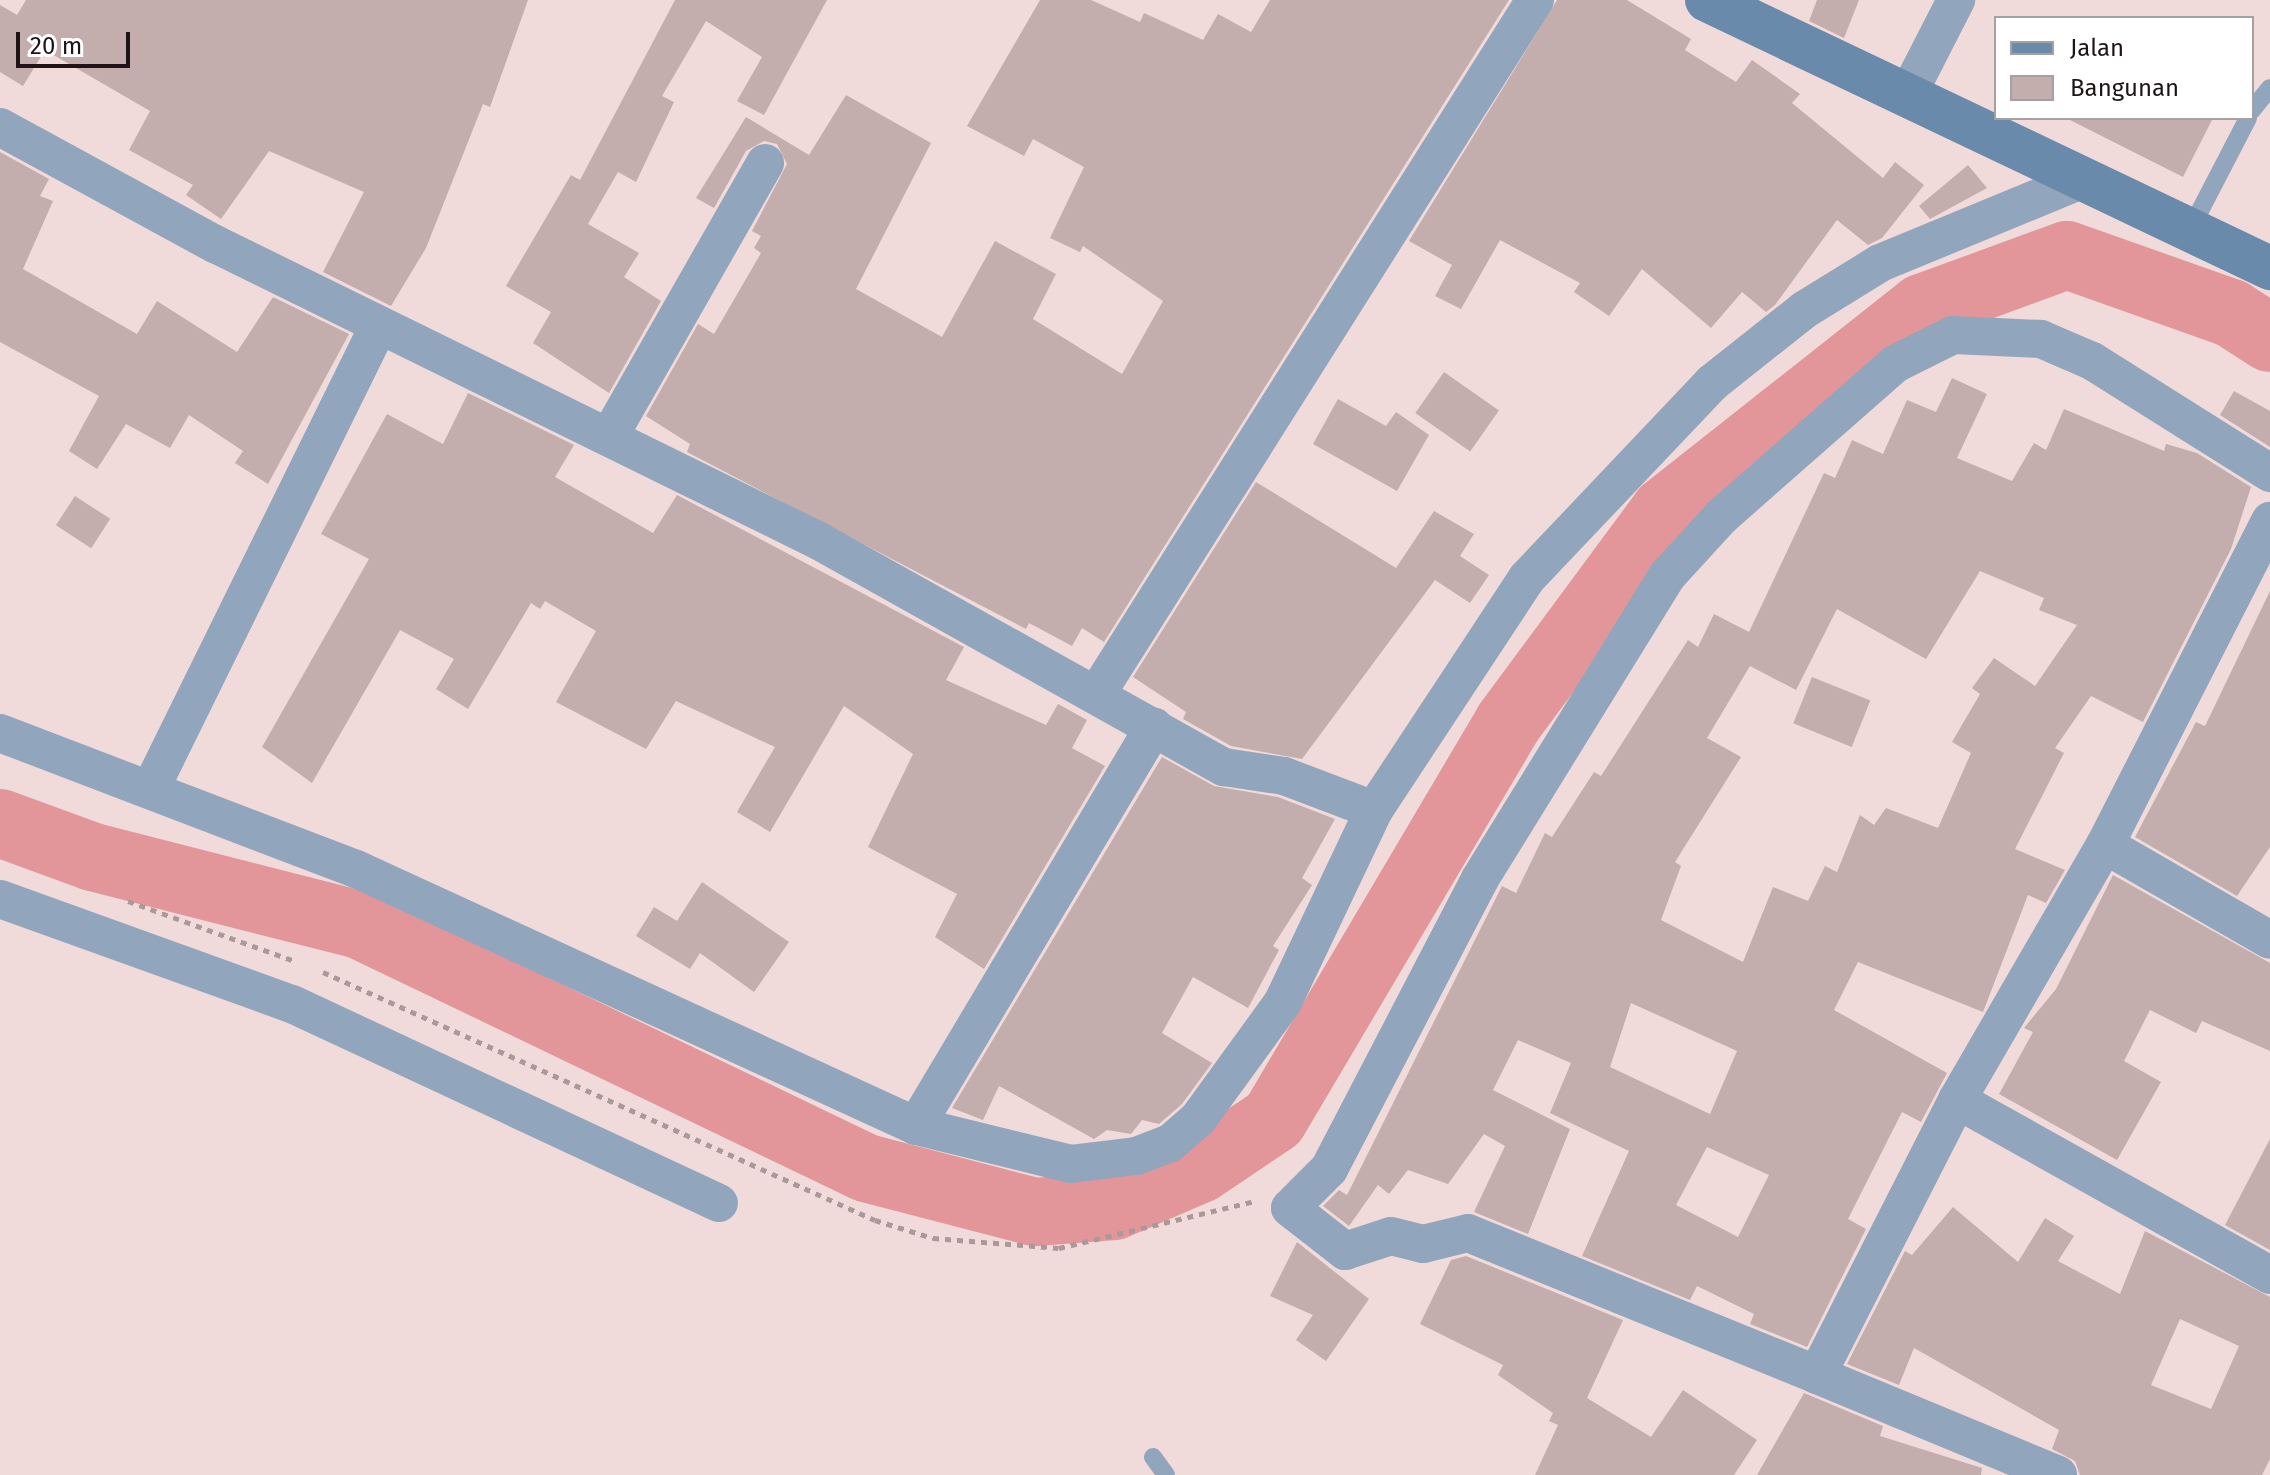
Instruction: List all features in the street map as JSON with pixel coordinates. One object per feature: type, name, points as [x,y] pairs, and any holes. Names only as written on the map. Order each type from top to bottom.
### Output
[{"type":"street","points":[[1096,695],[1535,0]]},
{"type":"street","points":[[1707,0],[2270,268]]},
{"type":"street","points":[[1908,94],[1956,0]]},
{"type":"street","points":[[0,127],[379,325],[610,435],[1096,695],[1224,767],[1284,776],[1374,810]]},
{"type":"street","points":[[610,435],[765,163]]},
{"type":"street","points":[[0,733],[151,788],[356,869],[916,1126],[1051,1163],[1096,1163],[1170,1143],[1241,1069],[1283,1002],[1374,810],[1527,578],[1712,383],[1804,310],[1880,263],[2084,179]]},
{"type":"street","points":[[151,788],[379,325]]},
{"type":"street","points":[[2047,1474],[1817,1375],[1468,1233],[1418,1244],[1391,1236],[1345,1251],[1290,1208],[1329,1169],[1480,879],[1667,576],[1721,517],[1895,364],[1953,335],[2041,339],[2092,361],[2270,473]]},
{"type":"street","points":[[1817,1375],[1957,1100],[2105,845],[2270,521]]},
{"type":"street","points":[[916,1126],[1154,727]]},
{"type":"street","points":[[2105,845],[2270,940]]},
{"type":"street","points":[[0,899],[292,1004],[719,1203]]},
{"type":"street","points":[[1957,1100],[2270,1275]]},
{"type":"lane","points":[[2254,108],[2270,88]]},
{"type":"lane","points":[[2190,230],[2247,120]]},
{"type":"lane","points":[[1153,1457],[1166,1475]]},
{"type":"path","points":[[115,897],[303,964]]},
{"type":"path","points":[[317,970],[875,1220],[933,1238],[1059,1248],[1263,1199],[1290,1208]]},
{"type":"building","points":[[26,0],[528,0],[490,107],[483,104],[426,248],[391,306],[323,272],[364,192],[269,151],[221,219],[186,195],[193,185],[129,150],[150,111],[45,50],[23,86],[0,72],[0,5],[17,15]]},
{"type":"building","points":[[675,0],[827,0],[764,115],[737,101],[762,57],[706,21],[662,96],[674,102],[636,182],[618,172],[588,224],[639,253],[624,277],[661,301],[609,393],[533,343],[551,312],[506,286],[571,175],[580,180]]},
{"type":"building","points":[[1040,0],[1091,0],[1140,22],[1144,13],[1203,40],[1218,14],[1251,32],[1270,0],[1509,0],[1104,642],[1082,628],[1072,646],[1029,623],[1026,629],[687,452],[690,444],[646,416],[698,324],[714,334],[761,253],[754,248],[761,236],[752,231],[787,164],[777,144],[764,141],[746,151],[714,208],[696,198],[746,117],[809,155],[846,95],[931,143],[856,289],[942,337],[995,241],[1056,274],[1033,319],[1122,374],[1163,301],[1083,246],[1080,252],[1050,238],[1084,167],[1033,139],[1024,156],[967,126]]},
{"type":"building","points":[[1557,0],[1627,0],[1691,39],[1685,50],[1736,82],[1752,60],[1800,94],[1792,103],[1883,178],[1895,162],[1924,185],[1882,238],[1868,245],[1837,220],[1775,305],[1766,312],[1742,292],[1711,328],[1642,269],[1609,316],[1574,292],[1580,283],[1500,240],[1461,309],[1435,296],[1452,265],[1409,241]]},
{"type":"building","points":[[1817,0],[1859,0],[1844,38],[1809,21]]},
{"type":"building","points":[[2070,120],[2212,120],[2183,177]]},
{"type":"building","points":[[0,152],[49,179],[40,196],[53,201],[23,269],[137,334],[157,301],[237,352],[273,297],[349,334],[268,484],[235,463],[243,451],[189,415],[170,448],[126,424],[97,469],[69,451],[99,396],[0,342]]},
{"type":"building","points":[[1968,165],[1987,188],[1930,219],[1919,206]]},
{"type":"building","points":[[1444,372],[1499,410],[1470,451],[1415,413]]},
{"type":"building","points":[[1952,378],[1987,394],[1957,458],[2012,481],[2034,443],[2046,450],[2064,409],[2164,451],[2166,444],[2197,453],[2251,487],[2231,549],[2143,722],[2091,696],[2055,748],[2064,753],[2015,849],[2065,870],[2046,903],[2028,895],[1983,1012],[1858,962],[1834,1010],[1947,1073],[1921,1122],[1902,1112],[1848,1219],[1866,1229],[1807,1347],[1750,1324],[1754,1314],[1697,1286],[1690,1300],[1582,1256],[1629,1151],[1550,1113],[1571,1063],[1518,1040],[1493,1090],[1570,1129],[1528,1234],[1474,1212],[1505,1146],[1484,1134],[1448,1184],[1408,1170],[1389,1194],[1378,1185],[1349,1226],[1323,1206],[1339,1190],[1347,1195],[1502,886],[1516,893],[1545,833],[1552,837],[1594,772],[1601,776],[1688,640],[1698,647],[1714,614],[1749,632],[1824,473],[1835,478],[1852,440],[1883,454],[1907,400],[1936,412]],"holes":[[[1980,571],[2044,598],[2039,610],[2077,625],[2035,686],[1994,658],[1972,688],[1980,694],[1952,742],[1971,753],[1938,828],[1886,808],[1874,825],[1860,815],[1837,872],[1825,866],[1808,901],[1773,887],[1743,962],[1661,920],[1681,866],[1675,862],[1741,757],[1707,738],[1750,666],[1796,690],[1837,609],[1926,659]],[[1631,1003],[1737,1051],[1710,1114],[1610,1067]],[[1707,1147],[1769,1175],[1738,1237],[1676,1205]]]},
{"type":"building","points":[[2234,391],[2270,411],[2270,447],[2220,415]]},
{"type":"building","points":[[468,393],[574,445],[555,477],[653,533],[677,495],[964,647],[946,680],[1046,725],[1058,704],[1087,720],[1072,748],[1105,766],[984,969],[935,937],[957,894],[868,847],[913,754],[844,706],[770,832],[737,812],[775,747],[676,701],[646,749],[556,702],[596,631],[545,601],[540,609],[531,603],[468,709],[436,689],[454,659],[400,630],[312,783],[262,747],[369,559],[321,534],[387,414],[443,444]]},
{"type":"building","points":[[1338,399],[1386,426],[1396,412],[1429,435],[1397,491],[1313,444]]},
{"type":"building","points":[[1256,482],[1396,568],[1434,511],[1474,534],[1460,556],[1489,575],[1470,603],[1435,580],[1302,759],[1231,746],[1183,719],[1186,712],[1133,677]]},
{"type":"building","points":[[75,496],[110,519],[91,548],[56,525]]},
{"type":"building","points":[[2270,591],[2270,847],[2237,896],[2135,837],[2196,722],[2205,726]]},
{"type":"building","points":[[1812,677],[1870,701],[1852,747],[1793,723]]},
{"type":"building","points":[[1162,757],[1214,786],[1278,797],[1335,819],[1302,878],[1312,885],[1273,946],[1279,950],[1248,1008],[1193,977],[1162,1033],[1212,1063],[1182,1104],[1159,1124],[1142,1120],[1131,1134],[1107,1130],[1094,1139],[999,1086],[983,1120],[952,1108]]},
{"type":"building","points":[[2113,875],[2270,963],[2270,1051],[2202,1021],[2196,1033],[2150,1010],[2124,1061],[2161,1082],[2117,1160],[1999,1094],[2033,1032],[2024,1028],[2056,989]]},
{"type":"building","points":[[702,882],[789,942],[754,992],[700,953],[690,969],[636,936],[654,907],[677,921]]},
{"type":"building","points":[[2270,1139],[2270,1250],[2225,1225]]},
{"type":"building","points":[[1953,1207],[2018,1262],[2045,1218],[2074,1236],[2058,1261],[2120,1294],[2145,1231],[2270,1297],[2270,1459],[2262,1475],[2080,1475],[2075,1461],[2052,1449],[2059,1430],[1914,1348],[1899,1385],[1847,1364],[1905,1251],[1912,1255]],"holes":[[[2180,1319],[2239,1346],[2211,1409],[2151,1385]]]},
{"type":"building","points":[[1297,1242],[1369,1299],[1326,1361],[1296,1340],[1313,1315],[1270,1296]]},
{"type":"building","points":[[1466,1256],[1623,1320],[1587,1398],[1651,1437],[1683,1390],[1757,1440],[1734,1475],[1535,1475],[1558,1425],[1549,1421],[1553,1413],[1498,1375],[1503,1365],[1420,1324],[1451,1260]]},
{"type":"building","points":[[1804,1393],[1883,1426],[1880,1436],[1982,1468],[1981,1475],[1757,1475]]},
{"type":"waterway","points":[[0,823],[93,857],[360,925],[866,1168],[1035,1212],[1114,1206],[1200,1169],[1274,1119],[1508,723],[1665,511],[1922,308],[2067,255],[2231,313],[2270,338]]}]
